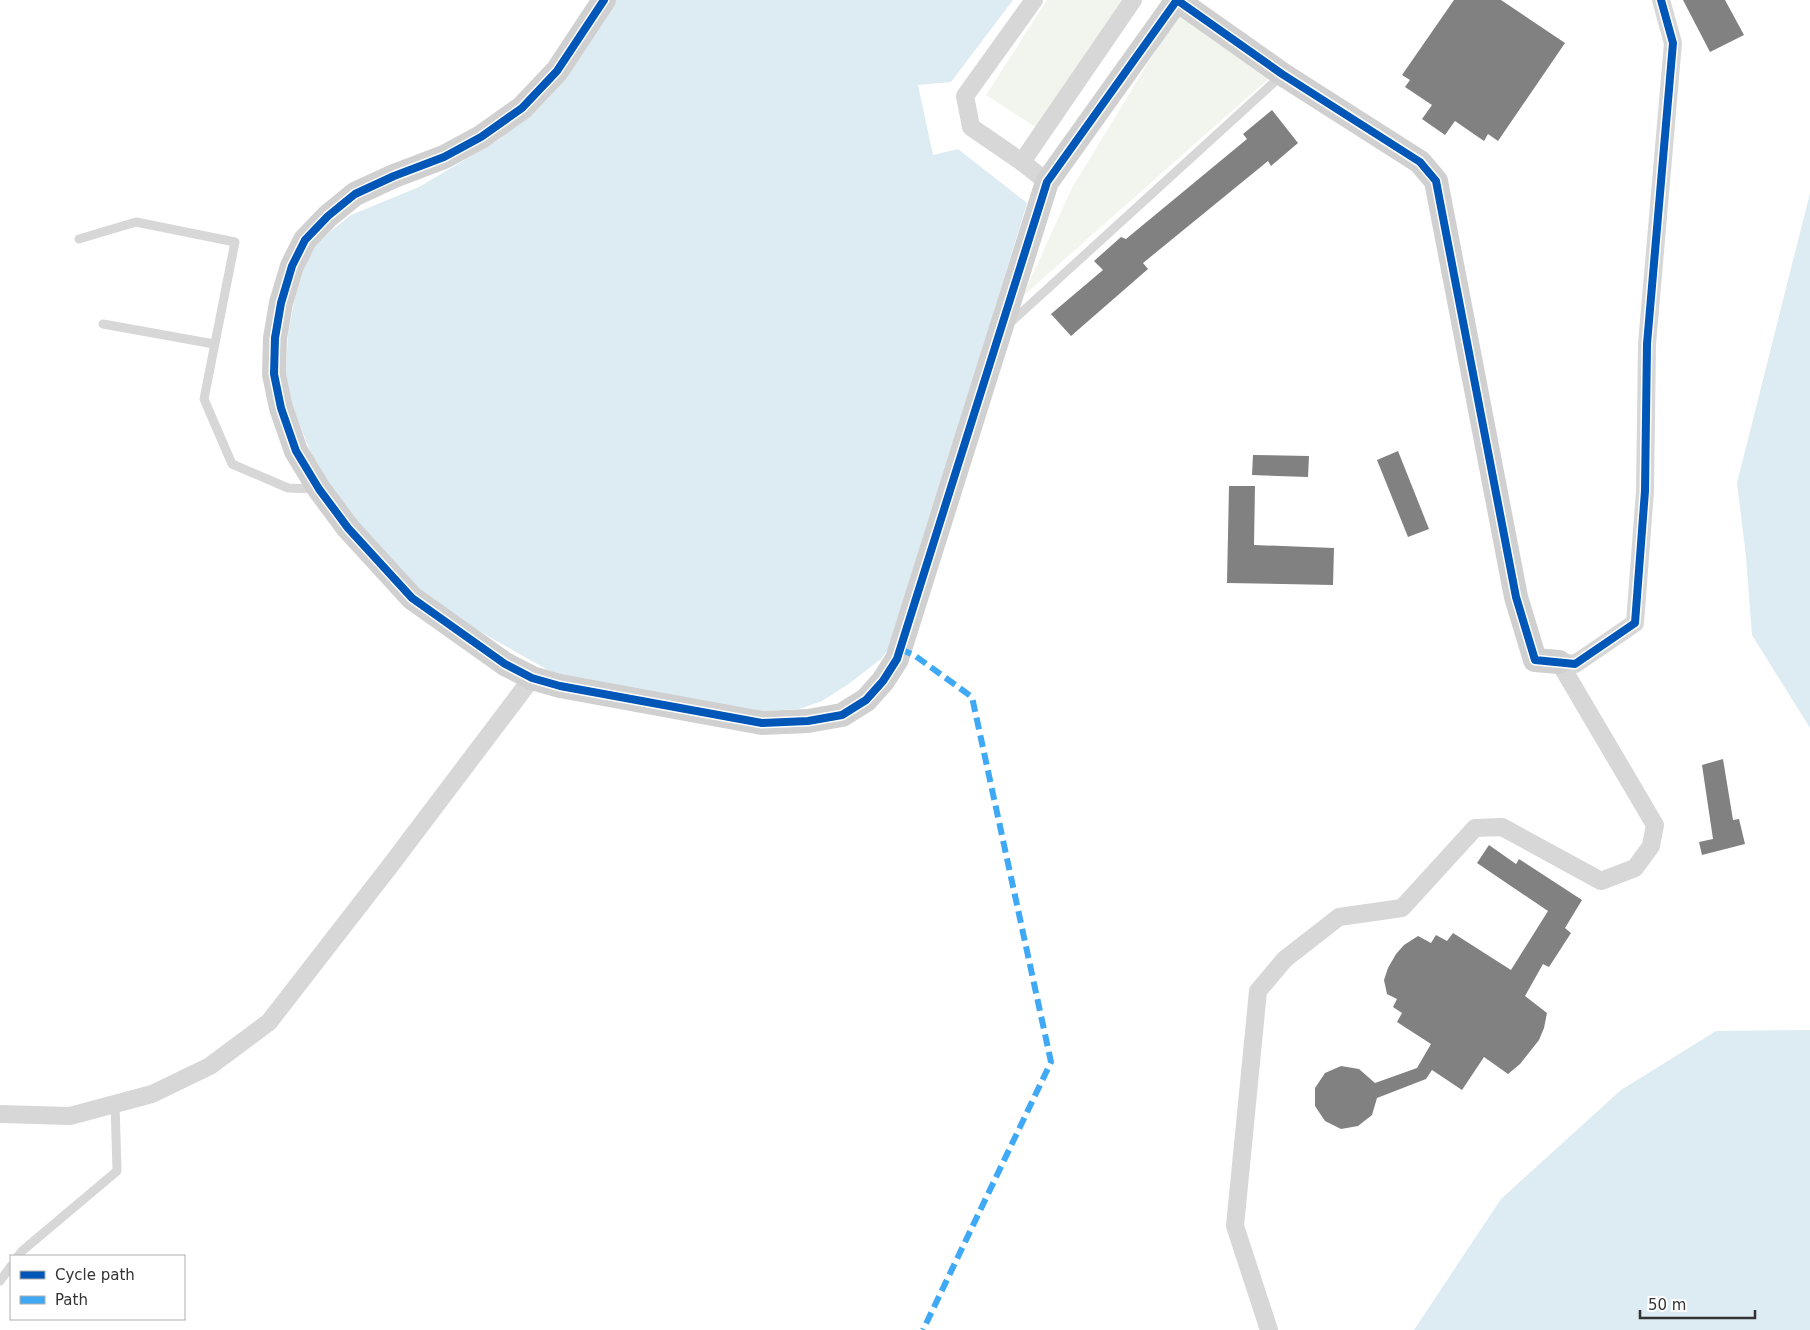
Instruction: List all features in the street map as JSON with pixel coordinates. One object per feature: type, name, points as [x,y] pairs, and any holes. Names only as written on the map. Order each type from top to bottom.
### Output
[{"type":"street","points":[[604,0],[557,71],[522,108],[481,137],[444,157],[394,176],[355,194],[328,216],[305,240],[292,266],[281,304],[275,338],[274,374],[281,408],[296,451],[318,489],[348,528],[412,598],[505,664],[532,678],[581,691],[762,723],[808,721],[842,715],[866,700],[897,659],[1047,182],[1177,0],[1282,74],[1420,162],[1436,180],[1516,597],[1535,660],[1575,664],[1634,623],[1645,490],[1647,344],[1673,43],[1661,0]]},
{"type":"street","points":[[1034,0],[966,96],[971,127],[1022,162],[1047,182]]},
{"type":"street","points":[[1022,162],[1133,0]]},
{"type":"street","points":[[1269,1330],[1235,1226],[1258,991],[1285,959],[1339,917],[1402,908],[1474,828],[1502,827],[1601,881],[1635,868],[1651,846],[1655,825],[1559,662]]},
{"type":"street","points":[[0,1114],[70,1116],[152,1094],[210,1066],[269,1022],[532,678]]},
{"type":"lane","points":[[998,334],[1282,74]]},
{"type":"lane","points":[[79,239],[136,222],[235,242],[204,399],[232,464],[288,488],[318,489]]},
{"type":"lane","points":[[103,324],[214,344]]},
{"type":"lane","points":[[19,1255],[117,1171],[116,1103]]},
{"type":"lane","points":[[0,1281],[10,1267]]},
{"type":"shaded area","points":[[613,0],[1013,0],[951,82],[918,85],[933,155],[958,149],[1027,203],[893,643],[881,659],[850,683],[822,701],[799,709],[761,711],[580,680],[548,670],[430,602],[353,521],[316,465],[293,409],[286,373],[288,333],[295,298],[305,265],[315,247],[351,215],[419,187],[500,139],[530,113]]},
{"type":"shaded area","points":[[1047,0],[1123,0],[1040,130],[986,95]]},
{"type":"shaded area","points":[[1179,12],[1269,78],[1023,296],[1072,188]]},
{"type":"shaded area","points":[[1810,193],[1810,728],[1752,635],[1746,556],[1737,483]]},
{"type":"shaded area","points":[[1810,1030],[1810,1330],[1414,1330],[1501,1199],[1621,1090],[1716,1031]]},
{"type":"building","points":[[1454,0],[1501,0],[1565,43],[1498,141],[1488,134],[1484,141],[1455,121],[1445,135],[1422,119],[1432,105],[1405,87],[1410,80],[1402,75]]},
{"type":"building","points":[[1683,0],[1725,0],[1744,35],[1710,52]]},
{"type":"building","points":[[1272,110],[1298,143],[1271,166],[1268,161],[1143,263],[1148,269],[1071,336],[1051,314],[1103,270],[1094,261],[1121,237],[1126,239],[1247,139],[1243,134]]},
{"type":"building","points":[[1398,451],[1429,529],[1408,537],[1377,460]]},
{"type":"building","points":[[1253,455],[1309,456],[1308,477],[1252,475]]},
{"type":"building","points":[[1229,486],[1255,486],[1254,545],[1334,548],[1333,585],[1227,583]]},
{"type":"building","points":[[1723,759],[1733,820],[1739,819],[1745,844],[1702,855],[1699,842],[1713,839],[1702,765]]},
{"type":"building","points":[[1489,845],[1516,864],[1519,859],[1582,900],[1565,928],[1571,933],[1549,967],[1543,964],[1525,996],[1547,1013],[1539,1040],[1520,1064],[1508,1074],[1484,1057],[1462,1090],[1432,1070],[1426,1079],[1377,1098],[1372,1115],[1358,1126],[1341,1129],[1325,1121],[1315,1106],[1315,1088],[1325,1073],[1341,1066],[1359,1069],[1375,1083],[1417,1068],[1431,1044],[1397,1022],[1402,1013],[1393,1007],[1397,999],[1387,994],[1384,980],[1388,968],[1404,945],[1418,936],[1431,943],[1436,935],[1447,941],[1453,933],[1511,970],[1548,911],[1477,863]]},
{"type":"marked path","points":[[900,649],[914,655],[972,697],[1051,1062],[923,1330]]},
{"type":"cycle path","points":[[604,0],[557,71],[522,108],[481,137],[444,157],[394,176],[355,194],[328,216],[305,240],[292,266],[281,303],[275,338],[274,374],[281,408],[296,451],[319,489],[348,528],[412,598],[505,664],[532,678],[560,686],[762,723],[808,721],[842,715],[866,700],[883,681],[897,659],[1047,182],[1177,0]]},
{"type":"cycle path","points":[[1177,0],[1282,74],[1420,162],[1436,181],[1516,597],[1535,660],[1575,664],[1635,623],[1645,491],[1647,344],[1673,43],[1661,0]]}]
